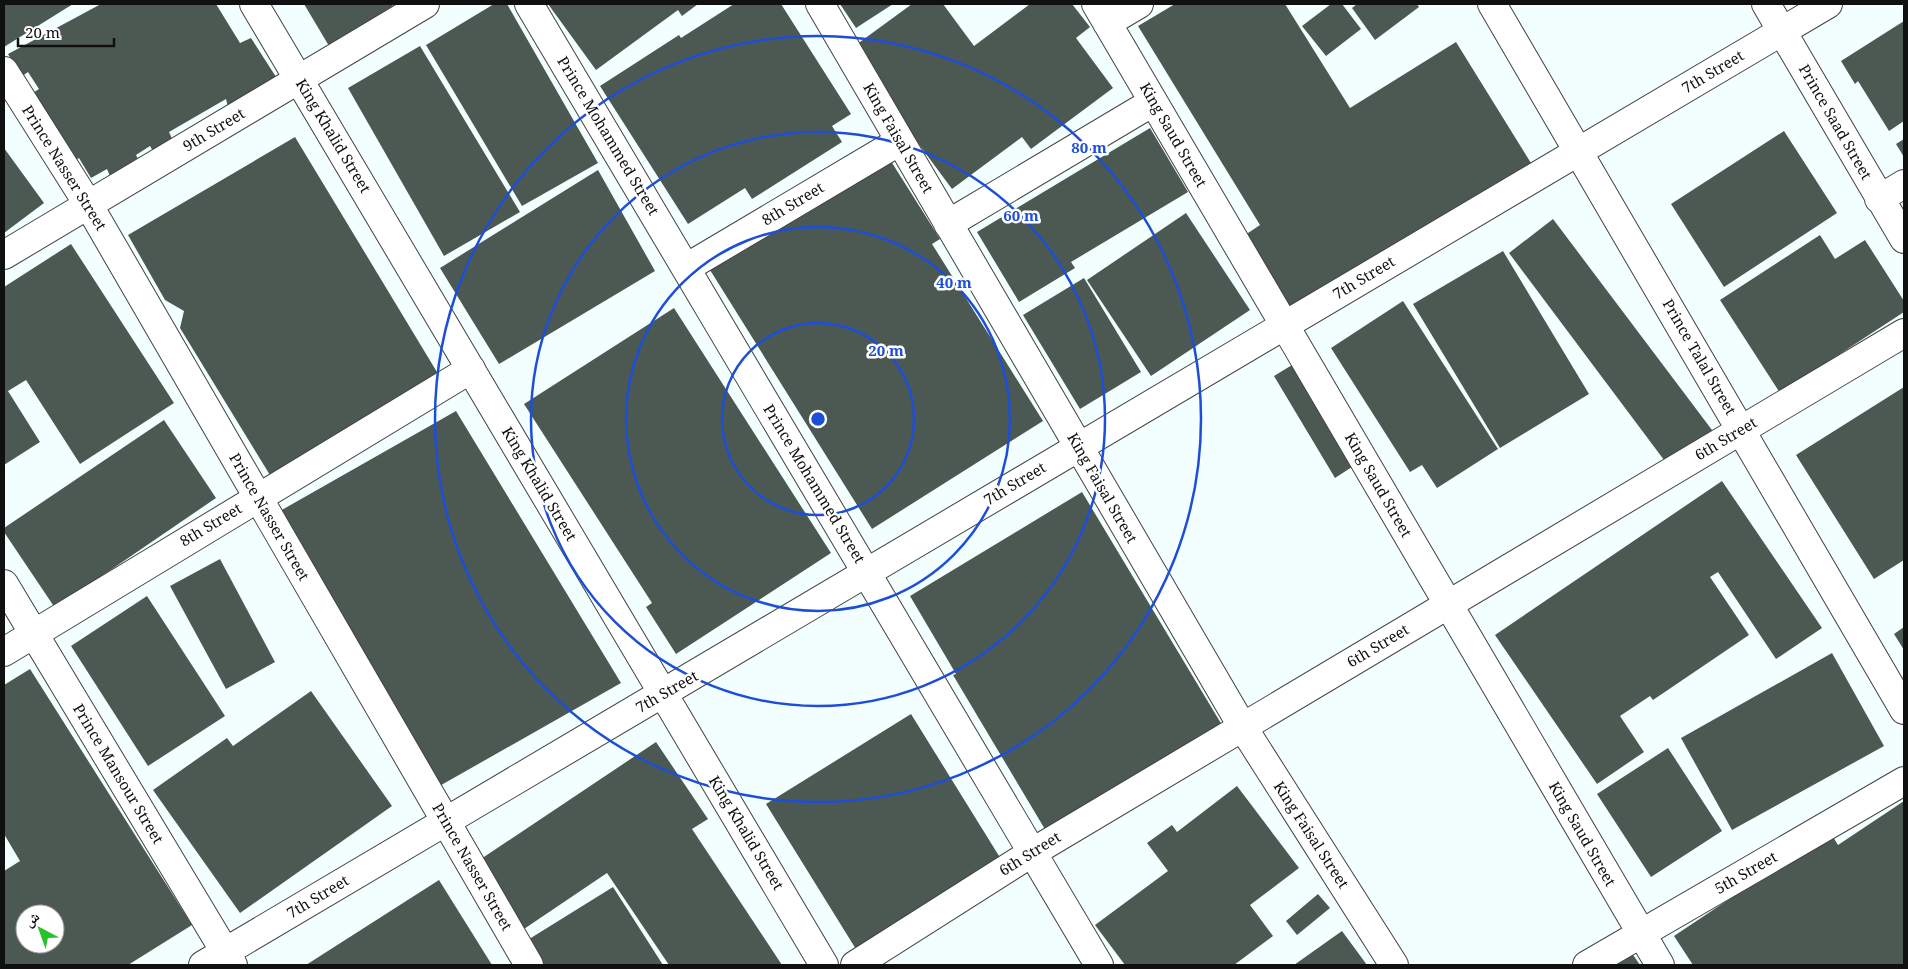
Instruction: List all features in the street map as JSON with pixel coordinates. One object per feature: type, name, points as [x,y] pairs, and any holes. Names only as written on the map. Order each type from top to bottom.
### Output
[{"type":"street","name":"King Khalid Street","points":[[254,4],[824,965]]},
{"type":"street","name":"9th Street","points":[[4,255],[425,4]]},
{"type":"street","name":"Prince Mohammed Street","points":[[529,4],[1099,965]]},
{"type":"street","name":"King Faisal Street","points":[[820,4],[1242,726],[1394,965]]},
{"type":"street","points":[[1101,13],[1139,4]]},
{"type":"street","name":"Prince Talal Street","points":[[1492,4],[1904,710]]},
{"type":"street","name":"Prince Saad Street","points":[[1766,4],[1904,239]]},
{"type":"street","name":"7th Street","points":[[220,961],[445,821],[663,694],[1078,446],[1828,4]]},
{"type":"street","name":"King Saud Street","points":[[1101,13],[1660,965]]},
{"type":"street","name":"Prince Nasser Street","points":[[5,78],[88,204],[529,965]]},
{"type":"street","points":[[948,224],[1153,102]]},
{"type":"street","name":"8th Street","points":[[686,268],[900,141]]},
{"type":"street","points":[[1879,199],[1904,184]]},
{"type":"street","name":"6th Street","points":[[855,965],[1032,852],[1904,333]]},
{"type":"street","name":"8th Street","points":[[4,652],[33,632],[471,369]]},
{"type":"street","name":"Prince Mansour Street","points":[[4,584],[220,961]]},
{"type":"street","name":"5th Street","points":[[1587,965],[1904,781]]},
{"type":"building","points":[[4,4],[73,4],[4,47]]},
{"type":"building","points":[[101,4],[216,4],[240,43],[251,38],[278,80],[228,107],[226,99],[169,132],[173,141],[154,153],[150,146],[136,155],[138,159],[110,176],[107,169],[91,178],[79,158],[69,164],[31,94],[39,89],[28,72],[21,77],[8,54]]},
{"type":"building","points":[[304,4],[392,4],[397,14],[332,51]]},
{"type":"building","points":[[494,4],[507,4],[598,163],[522,206],[426,45]]},
{"type":"building","points":[[548,4],[698,4],[682,16],[678,10],[596,70]]},
{"type":"building","points":[[734,4],[781,4],[851,114],[832,126],[842,142],[752,199],[745,188],[688,224],[600,86],[679,35],[681,38]]},
{"type":"building","points":[[840,4],[893,4],[856,28]]},
{"type":"building","points":[[912,4],[943,4],[974,46],[1030,4],[1072,4],[1090,27],[1076,38],[1113,88],[1031,149],[1022,137],[952,189],[849,50]]},
{"type":"building","points":[[1175,4],[1285,4],[1350,108],[1456,42],[1534,168],[1295,316],[1245,235],[1260,225],[1138,26]]},
{"type":"building","points":[[1331,4],[1342,4],[1361,29],[1326,56],[1302,26]]},
{"type":"building","points":[[1357,4],[1417,4],[1419,7],[1375,40],[1352,8]]},
{"type":"building","points":[[1904,21],[1904,121],[1889,131],[1858,81],[1855,84],[1841,61]]},
{"type":"building","points":[[420,46],[520,212],[444,256],[348,88]]},
{"type":"building","points":[[1150,128],[1188,192],[1071,262],[1075,268],[1019,302],[977,232]]},
{"type":"building","points":[[1784,131],[1837,213],[1724,287],[1671,204]]},
{"type":"building","points":[[295,137],[443,382],[273,480],[180,328],[184,311],[165,300],[128,235]]},
{"type":"building","points":[[1904,139],[1904,157],[1896,144]]},
{"type":"building","points":[[4,148],[44,203],[4,233]]},
{"type":"building","points":[[889,158],[940,239],[932,244],[1043,421],[872,529],[710,270]]},
{"type":"building","points":[[598,170],[655,271],[499,364],[440,268]]},
{"type":"building","points":[[1186,213],[1250,310],[1151,376],[1087,280]]},
{"type":"building","points":[[1553,219],[1715,434],[1670,468],[1509,253]]},
{"type":"building","points":[[1820,235],[1835,259],[1865,240],[1904,301],[1904,312],[1780,393],[1720,300]]},
{"type":"building","points":[[71,244],[174,403],[80,464],[26,380],[8,391],[40,442],[4,465],[4,287]]},
{"type":"building","points":[[1503,251],[1589,394],[1500,448],[1413,304]]},
{"type":"building","points":[[1084,278],[1141,372],[1080,409],[1023,315]]},
{"type":"building","points":[[1403,301],[1498,449],[1437,488],[1422,465],[1410,472],[1331,348]]},
{"type":"building","points":[[674,308],[831,553],[676,654],[646,607],[652,603],[524,404]]},
{"type":"building","points":[[1292,365],[1355,465],[1335,478],[1274,376]]},
{"type":"building","points":[[1904,387],[1904,560],[1874,579],[1796,455]]},
{"type":"building","points":[[456,411],[621,683],[436,788],[280,511]]},
{"type":"building","points":[[164,420],[216,498],[55,608],[4,532],[4,528]]},
{"type":"building","points":[[1722,481],[1822,628],[1776,659],[1718,572],[1710,577],[1749,635],[1653,700],[1650,696],[1620,716],[1644,752],[1597,784],[1495,635]]},
{"type":"building","points":[[1082,492],[1222,725],[1046,831],[953,675],[956,674],[910,596]]},
{"type":"building","points":[[220,559],[275,662],[226,689],[170,586]]},
{"type":"building","points":[[147,596],[225,716],[148,766],[71,646]]},
{"type":"building","points":[[1904,627],[1904,650],[1894,634]]},
{"type":"building","points":[[1832,653],[1884,746],[1732,830],[1681,738]]},
{"type":"building","points":[[30,669],[192,925],[128,965],[4,965],[4,871],[20,861],[4,834],[4,685]]},
{"type":"building","points":[[311,691],[392,806],[240,913],[153,790],[227,738],[233,746]]},
{"type":"building","points":[[911,714],[1004,864],[859,954],[766,804]]},
{"type":"building","points":[[656,742],[708,819],[692,829],[782,965],[669,965],[607,873],[521,931],[475,863]]},
{"type":"building","points":[[1668,748],[1722,831],[1651,877],[1597,794]]},
{"type":"building","points":[[1237,786],[1299,868],[1250,905],[1273,936],[1234,965],[1125,965],[1095,925],[1168,871],[1147,843],[1172,825],[1177,832]]},
{"type":"building","points":[[1904,801],[1904,965],[1693,965],[1674,936],[1830,832],[1838,845]]},
{"type":"building","points":[[439,880],[492,965],[306,965]]},
{"type":"building","points":[[613,887],[663,965],[541,965],[526,941]]},
{"type":"building","points":[[1318,894],[1330,908],[1297,935],[1286,921]]},
{"type":"building","points":[[1342,931],[1367,965],[1294,965]]},
{"type":"building","points":[[1629,949],[1640,965],[1606,965]]}]
